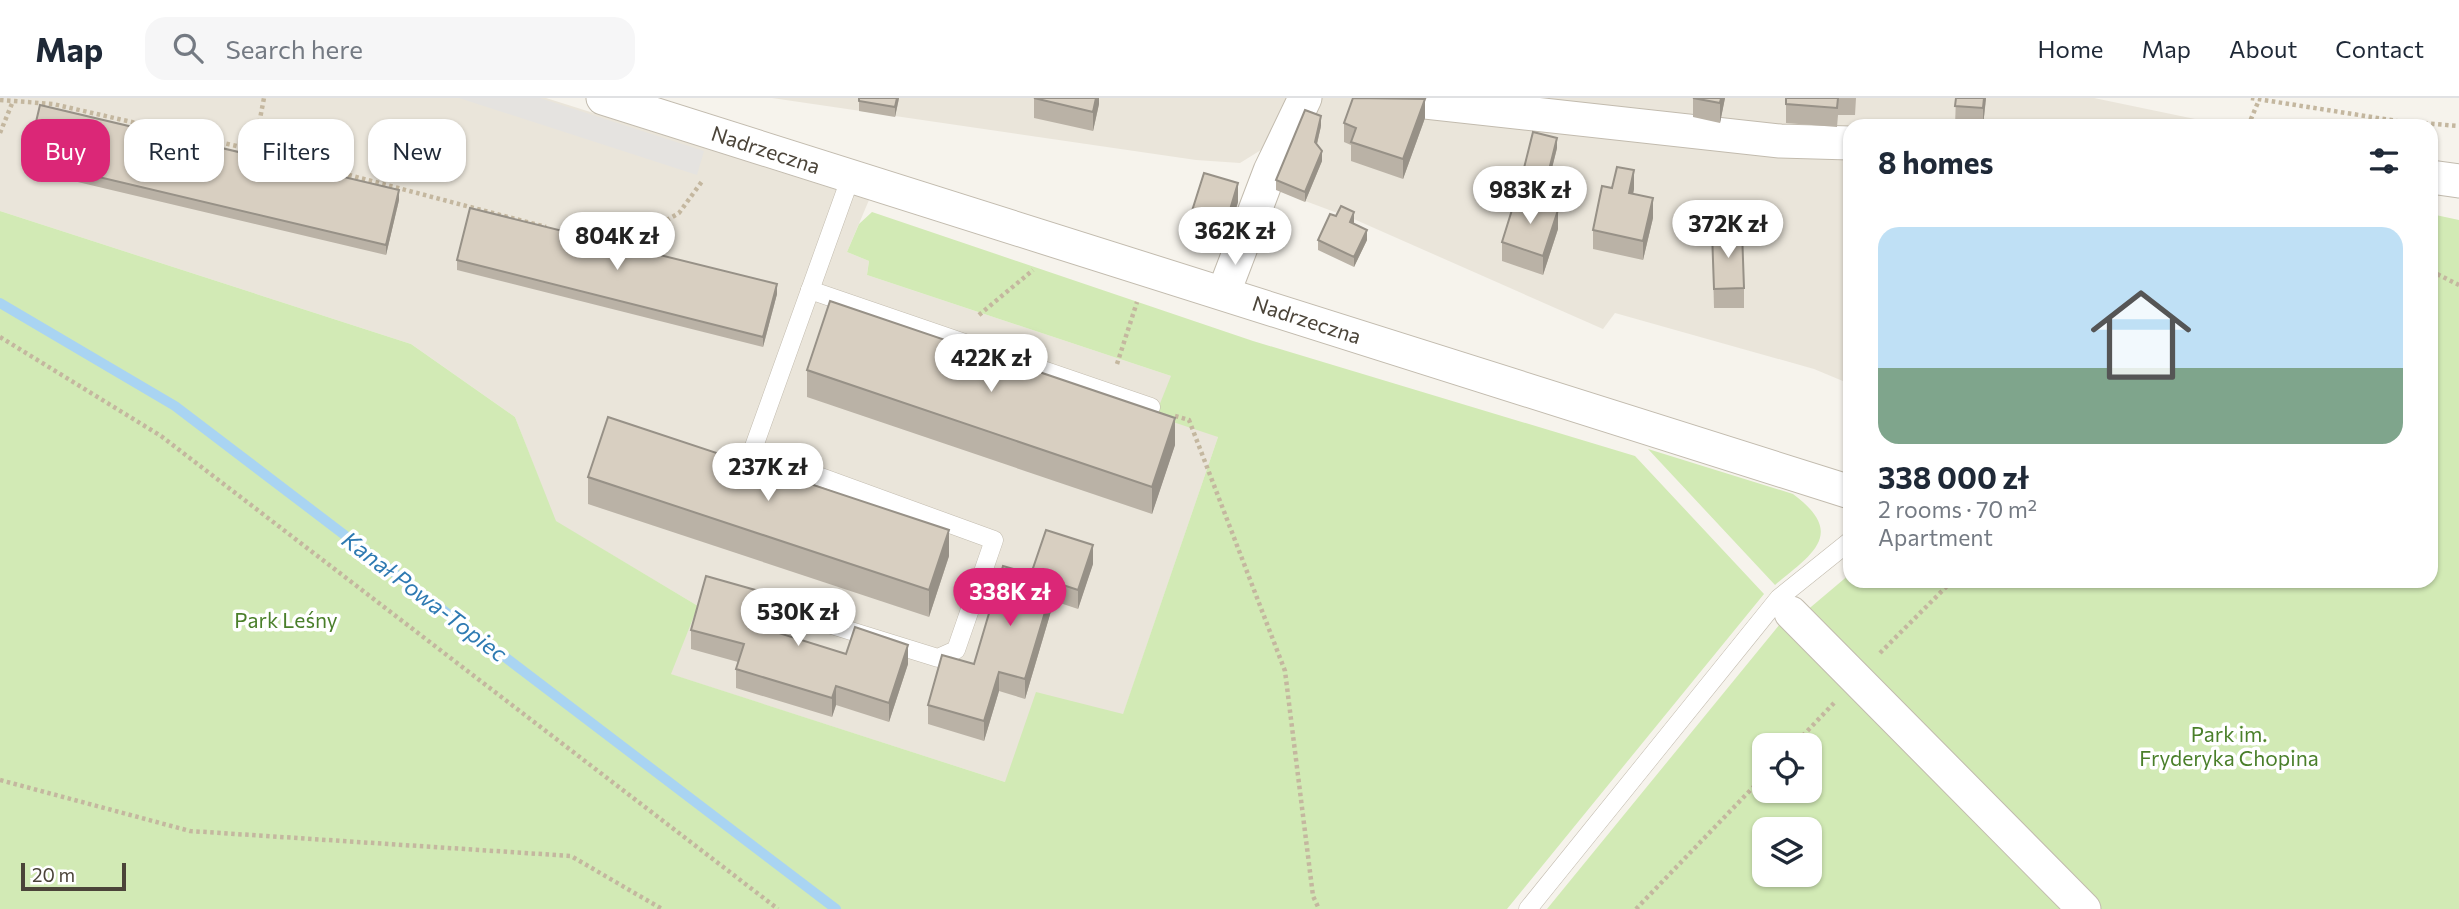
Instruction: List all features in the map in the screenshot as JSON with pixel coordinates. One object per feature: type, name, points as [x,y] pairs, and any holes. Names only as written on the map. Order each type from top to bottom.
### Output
[{"type":"street","name":"Nadrzeczna","points":[[603,98],[1843,490]]},
{"type":"street","points":[[1224,292],[1270,171],[1305,98]]},
{"type":"street","points":[[1389,98],[1780,141],[1843,143]]},
{"type":"street","points":[[2438,178],[2459,181]]},
{"type":"street","points":[[1791,613],[2084,909]]},
{"type":"lane","points":[[780,608],[938,658],[956,650],[994,540],[752,452],[851,176]]},
{"type":"lane","points":[[810,290],[1151,407]]},
{"type":"lane","points":[[1528,909],[1779,598],[1843,547]]},
{"type":"path","points":[[260,119],[264,98]]},
{"type":"path","points":[[2250,98],[2385,119]]},
{"type":"path","points":[[0,100],[53,104],[238,146]]},
{"type":"path","points":[[2251,119],[2259,100]]},
{"type":"path","points":[[0,133],[13,101]]},
{"type":"path","points":[[2438,125],[2459,127]]},
{"type":"path","points":[[354,176],[556,230]]},
{"type":"path","points":[[608,244],[621,247],[679,213],[703,180]]},
{"type":"path","points":[[979,315],[1037,267]]},
{"type":"path","points":[[2438,274],[2459,285]]},
{"type":"path","points":[[1117,364],[1138,300]]},
{"type":"path","points":[[0,337],[161,436],[778,909]]},
{"type":"path","points":[[1151,407],[1189,421],[1285,671],[1313,896],[1319,909]]},
{"type":"path","points":[[0,780],[190,831],[571,856],[662,909]]},
{"type":"path","points":[[1636,909],[1752,788]]},
{"type":"shaded area","points":[[0,98],[546,98],[869,200],[847,252],[869,261],[867,275],[1171,376],[1218,437],[1123,715],[1005,782],[670,674],[698,606],[555,521],[515,417],[411,344],[0,211]]},
{"type":"shaded area","points":[[459,98],[540,98],[704,151],[697,175]]},
{"type":"shaded area","points":[[772,98],[2094,98],[2195,119],[1843,119],[1843,381],[1814,369],[1615,313],[1603,329],[1356,220],[1276,190],[1288,163],[1261,150],[1240,163],[1196,160]]},
{"type":"green space","name":"Park Leśny","points":[[0,211],[411,344],[515,417],[556,521],[698,606],[671,674],[1005,782],[1036,692],[1123,714],[1218,437],[1155,416],[1171,376],[867,275],[869,261],[847,252],[859,224],[872,212],[1253,341],[1635,456],[1764,594],[1507,909],[0,909]]},
{"type":"green space","name":"Park im. Fryderyka Chopina","points":[[2438,216],[2459,220],[2459,909],[1547,909],[1784,619],[1805,612],[1843,580],[1843,588],[2438,588]]},
{"type":"green space","points":[[1648,449],[1793,494],[1809,508],[1818,521],[1821,532],[1818,543],[1801,563],[1775,585]]},
{"type":"building","points":[[859,98],[897,98],[895,107],[859,101]]},
{"type":"building","points":[[1034,98],[1096,98],[1093,112]]},
{"type":"building","points":[[1353,98],[1425,99],[1403,159],[1351,142],[1356,128],[1344,123]]},
{"type":"building","points":[[1693,98],[1721,98],[1720,103]]},
{"type":"building","points":[[1786,98],[1838,98],[1837,108],[1786,104]]},
{"type":"building","points":[[1956,98],[1984,98],[1983,108],[1955,106]]},
{"type":"building","points":[[40,105],[99,119],[37,119]]},
{"type":"building","points":[[1305,110],[1321,116],[1315,142],[1322,151],[1305,192],[1276,180]]},
{"type":"building","points":[[110,122],[124,125],[124,182],[224,182],[224,149],[238,152],[238,182],[354,182],[354,179],[399,190],[386,245],[110,180]]},
{"type":"building","points":[[1533,132],[1557,138],[1545,186],[1521,180]]},
{"type":"building","points":[[1617,167],[1634,170],[1629,193],[1653,198],[1643,241],[1593,230],[1602,186],[1612,188]]},
{"type":"building","points":[[1204,173],[1238,183],[1223,233],[1206,228],[1209,219],[1191,214]]},
{"type":"building","points":[[1516,197],[1558,210],[1543,256],[1502,242]]},
{"type":"building","points":[[1341,206],[1354,212],[1350,222],[1367,230],[1354,257],[1318,240],[1330,214],[1336,216]]},
{"type":"building","points":[[470,208],[777,284],[763,337],[457,260]]},
{"type":"building","points":[[1742,231],[1744,288],[1714,289],[1712,232]]},
{"type":"building","points":[[830,301],[1175,418],[1152,487],[807,370]]},
{"type":"building","points":[[608,417],[949,530],[929,590],[588,477]]},
{"type":"building","points":[[1046,530],[1093,545],[1078,590],[1054,582],[1025,679],[999,672],[984,721],[928,705],[942,655],[974,664],[1003,566],[1031,574]]},
{"type":"building","points":[[706,576],[759,591],[750,624],[846,654],[855,627],[908,645],[889,703],[836,686],[832,698],[736,669],[744,644],[691,630]]},
{"type":"waterway","name":"Kanał Powa-Topiec","points":[[0,303],[175,406],[836,909]]}]
